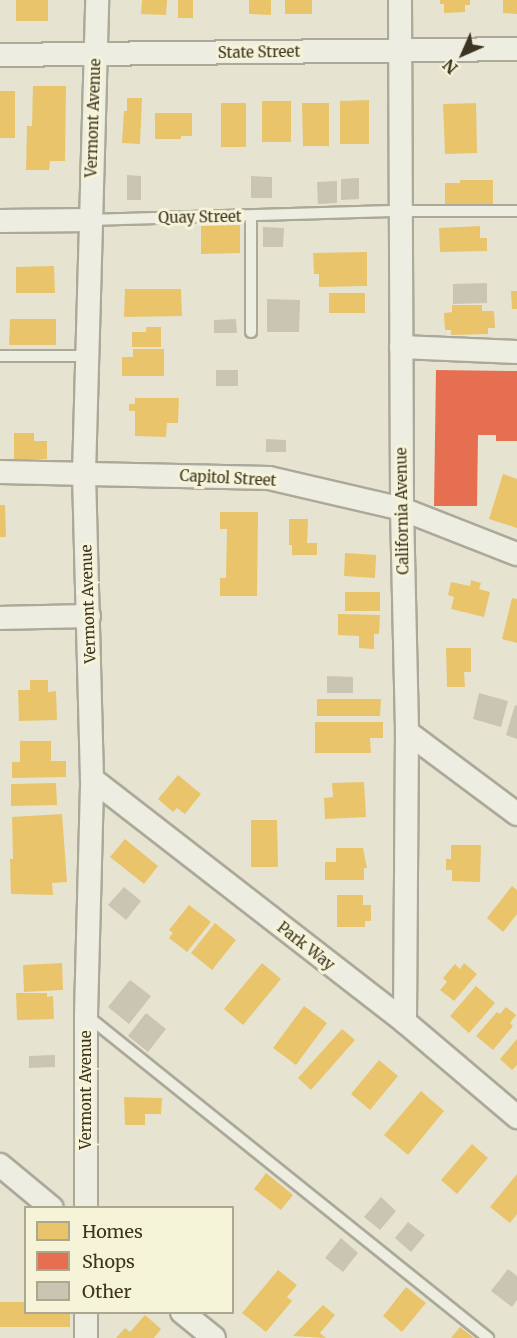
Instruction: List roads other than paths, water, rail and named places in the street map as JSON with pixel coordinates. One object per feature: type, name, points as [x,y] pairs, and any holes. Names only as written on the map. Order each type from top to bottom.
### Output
[{"type":"street","name":"Vermont Avenue","points":[[86,1206],[86,1015],[92,779],[84,474],[89,220],[97,0]]},
{"type":"street","name":"California Avenue","points":[[400,0],[402,509],[407,732],[405,1022]]},
{"type":"street","name":"State Street","points":[[0,55],[517,49]]},
{"type":"street","name":"Quay Street","points":[[0,221],[89,220]]},
{"type":"street","points":[[401,347],[517,352]]},
{"type":"street","name":"Capitol Street","points":[[0,472],[269,478],[402,509],[517,554]]},
{"type":"street","points":[[0,618],[89,616]]},
{"type":"street","points":[[407,732],[517,814]]},
{"type":"street","name":"Park Way","points":[[92,779],[405,1022],[517,1117]]},
{"type":"street","points":[[0,1165],[50,1206]]},
{"type":"street","points":[[86,1314],[86,1338]]},
{"type":"street","points":[[184,1314],[214,1338]]},
{"type":"lane","name":"Quay Street","points":[[89,220],[400,211],[517,211]]},
{"type":"lane","points":[[251,216],[251,332]]},
{"type":"lane","points":[[0,356],[87,356]]},
{"type":"lane","points":[[86,1015],[488,1338]]}]
